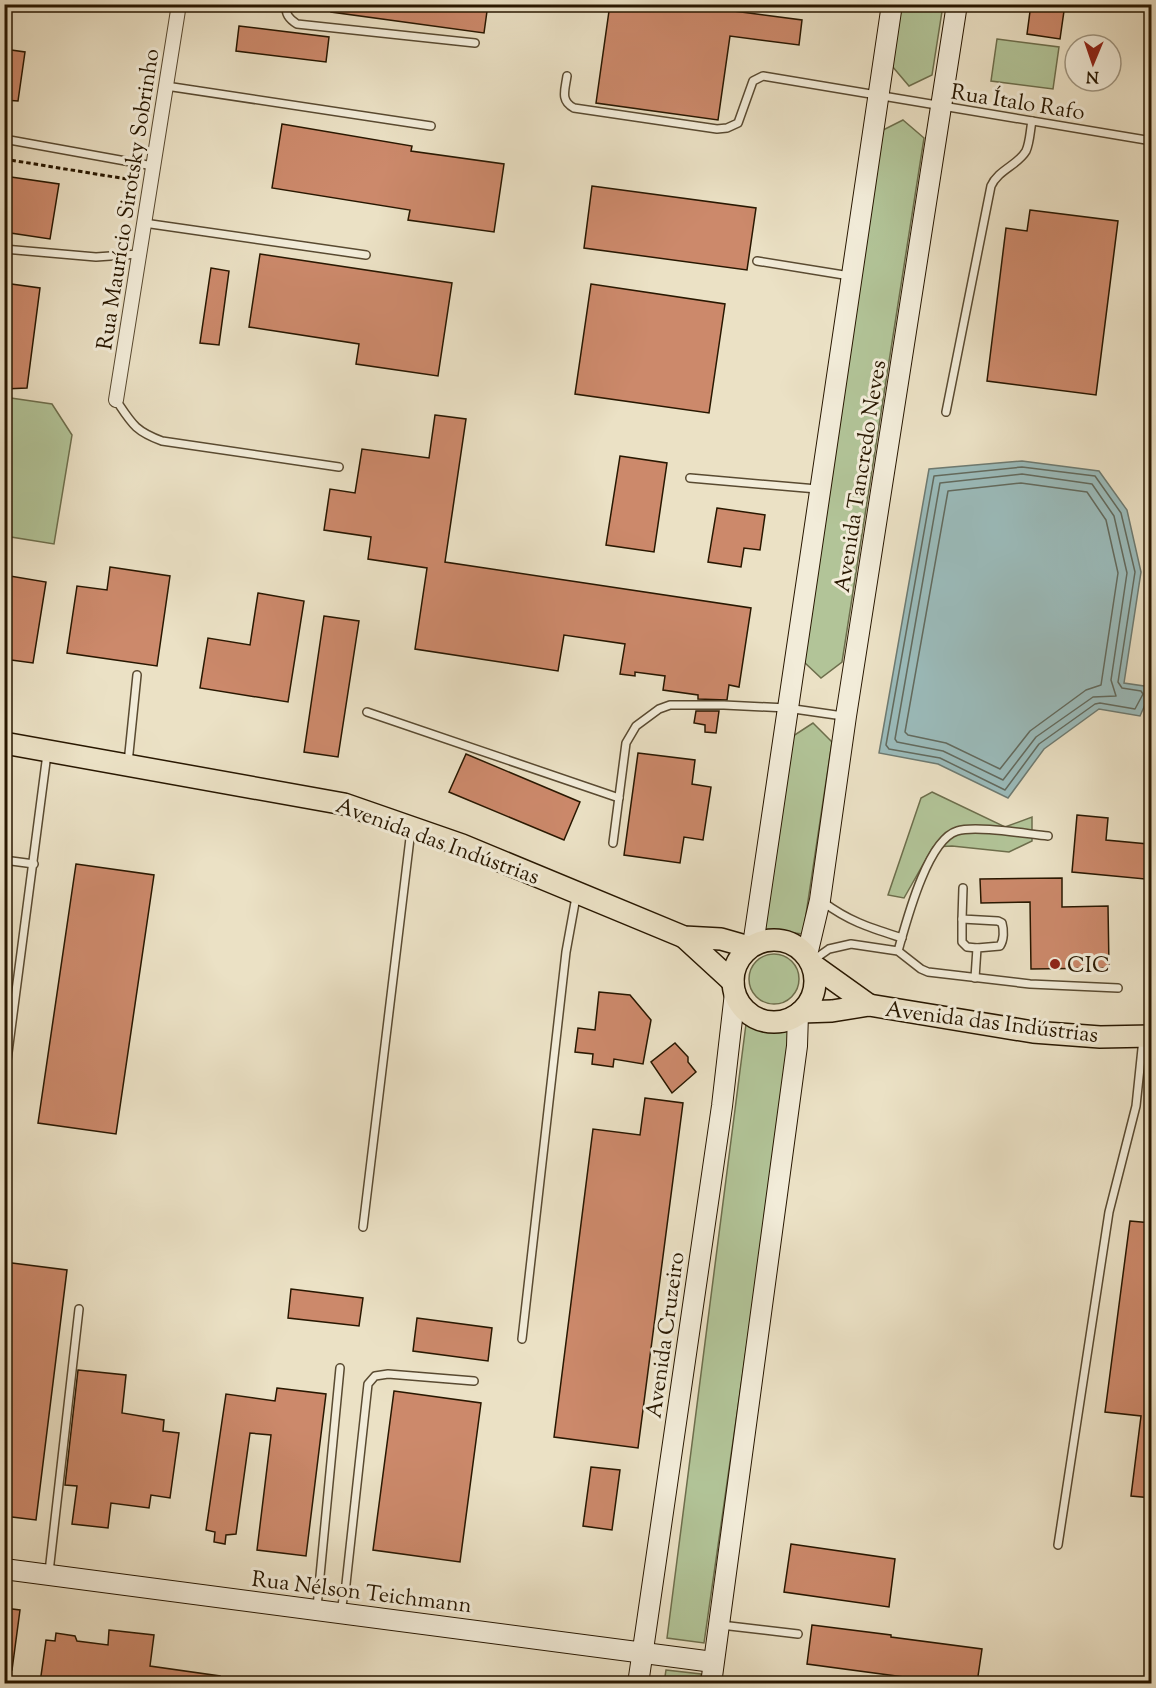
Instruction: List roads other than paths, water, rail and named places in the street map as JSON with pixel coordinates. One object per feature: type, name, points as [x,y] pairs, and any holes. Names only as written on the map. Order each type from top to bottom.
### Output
[{"type":"main road","name":"Avenida Tancredo Neves","points":[[751,946],[892,4]]},
{"type":"main road","name":"Avenida Tancredo Neves","points":[[810,961],[957,4]]},
{"type":"main road","name":"Avenida das Indústrias","points":[[4,743],[344,804],[462,845],[684,937]]},
{"type":"main road","points":[[684,937],[721,939],[751,946],[776,940],[788,942],[798,947],[810,961],[869,1005]]},
{"type":"main road","points":[[684,937],[734,988],[741,1005],[751,1015],[763,1020],[777,1022],[790,1019],[800,1013],[810,1002],[816,978],[810,961]]},
{"type":"main road","points":[[734,988],[734,971],[738,961],[751,946]]},
{"type":"main road","name":"Avenida Cruzeiro","points":[[638,1683],[720,1118],[734,988]]},
{"type":"main road","name":"Avenida das Indústrias","points":[[869,1005],[1033,1032],[1100,1037],[1147,1036]]},
{"type":"main road","points":[[800,1013],[869,1005]]},
{"type":"main road","points":[[711,1683],[800,1013]]},
{"type":"main road","name":"Rua Nélson Teichmann","points":[[4,1569],[713,1662]]},
{"type":"street","name":"Rua Maurício Sirotsky Sobrinho","points":[[116,400],[179,4]]},
{"type":"lane","points":[[286,4],[285,10],[289,19],[297,24],[475,43]]},
{"type":"lane","name":"Rua Ítalo Rafo","points":[[567,76],[564,98],[567,104],[574,108],[717,129],[738,123],[753,81],[763,76],[1152,141]]},
{"type":"lane","points":[[166,86],[431,126]]},
{"type":"lane","points":[[946,412],[991,186],[996,177],[1026,150],[1032,122]]},
{"type":"lane","points":[[4,140],[153,166]]},
{"type":"lane","points":[[144,223],[366,255]]},
{"type":"lane","points":[[4,249],[96,257],[139,254]]},
{"type":"lane","points":[[757,261],[852,276]]},
{"type":"lane","points":[[116,400],[134,427],[162,441],[339,467]]},
{"type":"lane","points":[[690,478],[820,489]]},
{"type":"lane","points":[[128,765],[137,675]]},
{"type":"lane","points":[[613,843],[626,743],[629,735],[642,721],[659,710],[670,705],[787,708],[846,716]]},
{"type":"lane","points":[[367,712],[619,798]]},
{"type":"lane","points":[[4,1083],[48,751]]},
{"type":"lane","points":[[363,1227],[411,827]]},
{"type":"lane","points":[[898,951],[916,890],[936,848],[945,838],[956,831],[970,829],[1048,836]]},
{"type":"lane","points":[[4,860],[34,864]]},
{"type":"lane","points":[[962,919],[1002,923],[1003,943],[1000,946],[977,948],[967,946],[963,942],[962,919],[963,888]]},
{"type":"lane","points":[[522,1339],[566,952],[577,891]]},
{"type":"lane","points":[[820,900],[841,916],[855,923],[902,938]]},
{"type":"lane","points":[[810,961],[829,949],[851,944],[898,951],[928,972],[1030,984],[1118,988]]},
{"type":"lane","points":[[975,978],[977,948]]},
{"type":"lane","points":[[1058,1545],[1109,1212],[1136,1106],[1147,1036]]},
{"type":"lane","points":[[49,1574],[79,1309]]},
{"type":"lane","points":[[316,1609],[340,1368]]},
{"type":"lane","points":[[340,1613],[346,1584],[368,1384],[375,1376],[388,1374],[474,1381]]},
{"type":"lane","points":[[718,1624],[798,1634]]},
{"type":"water","points":[[1022,461],[1099,471],[1127,510],[1141,572],[1124,683],[1152,689],[1140,716],[1099,709],[1044,749],[1008,798],[938,764],[879,753],[929,469]]},
{"type":"place","name":"CIC","points":[[1055,964]]}]
